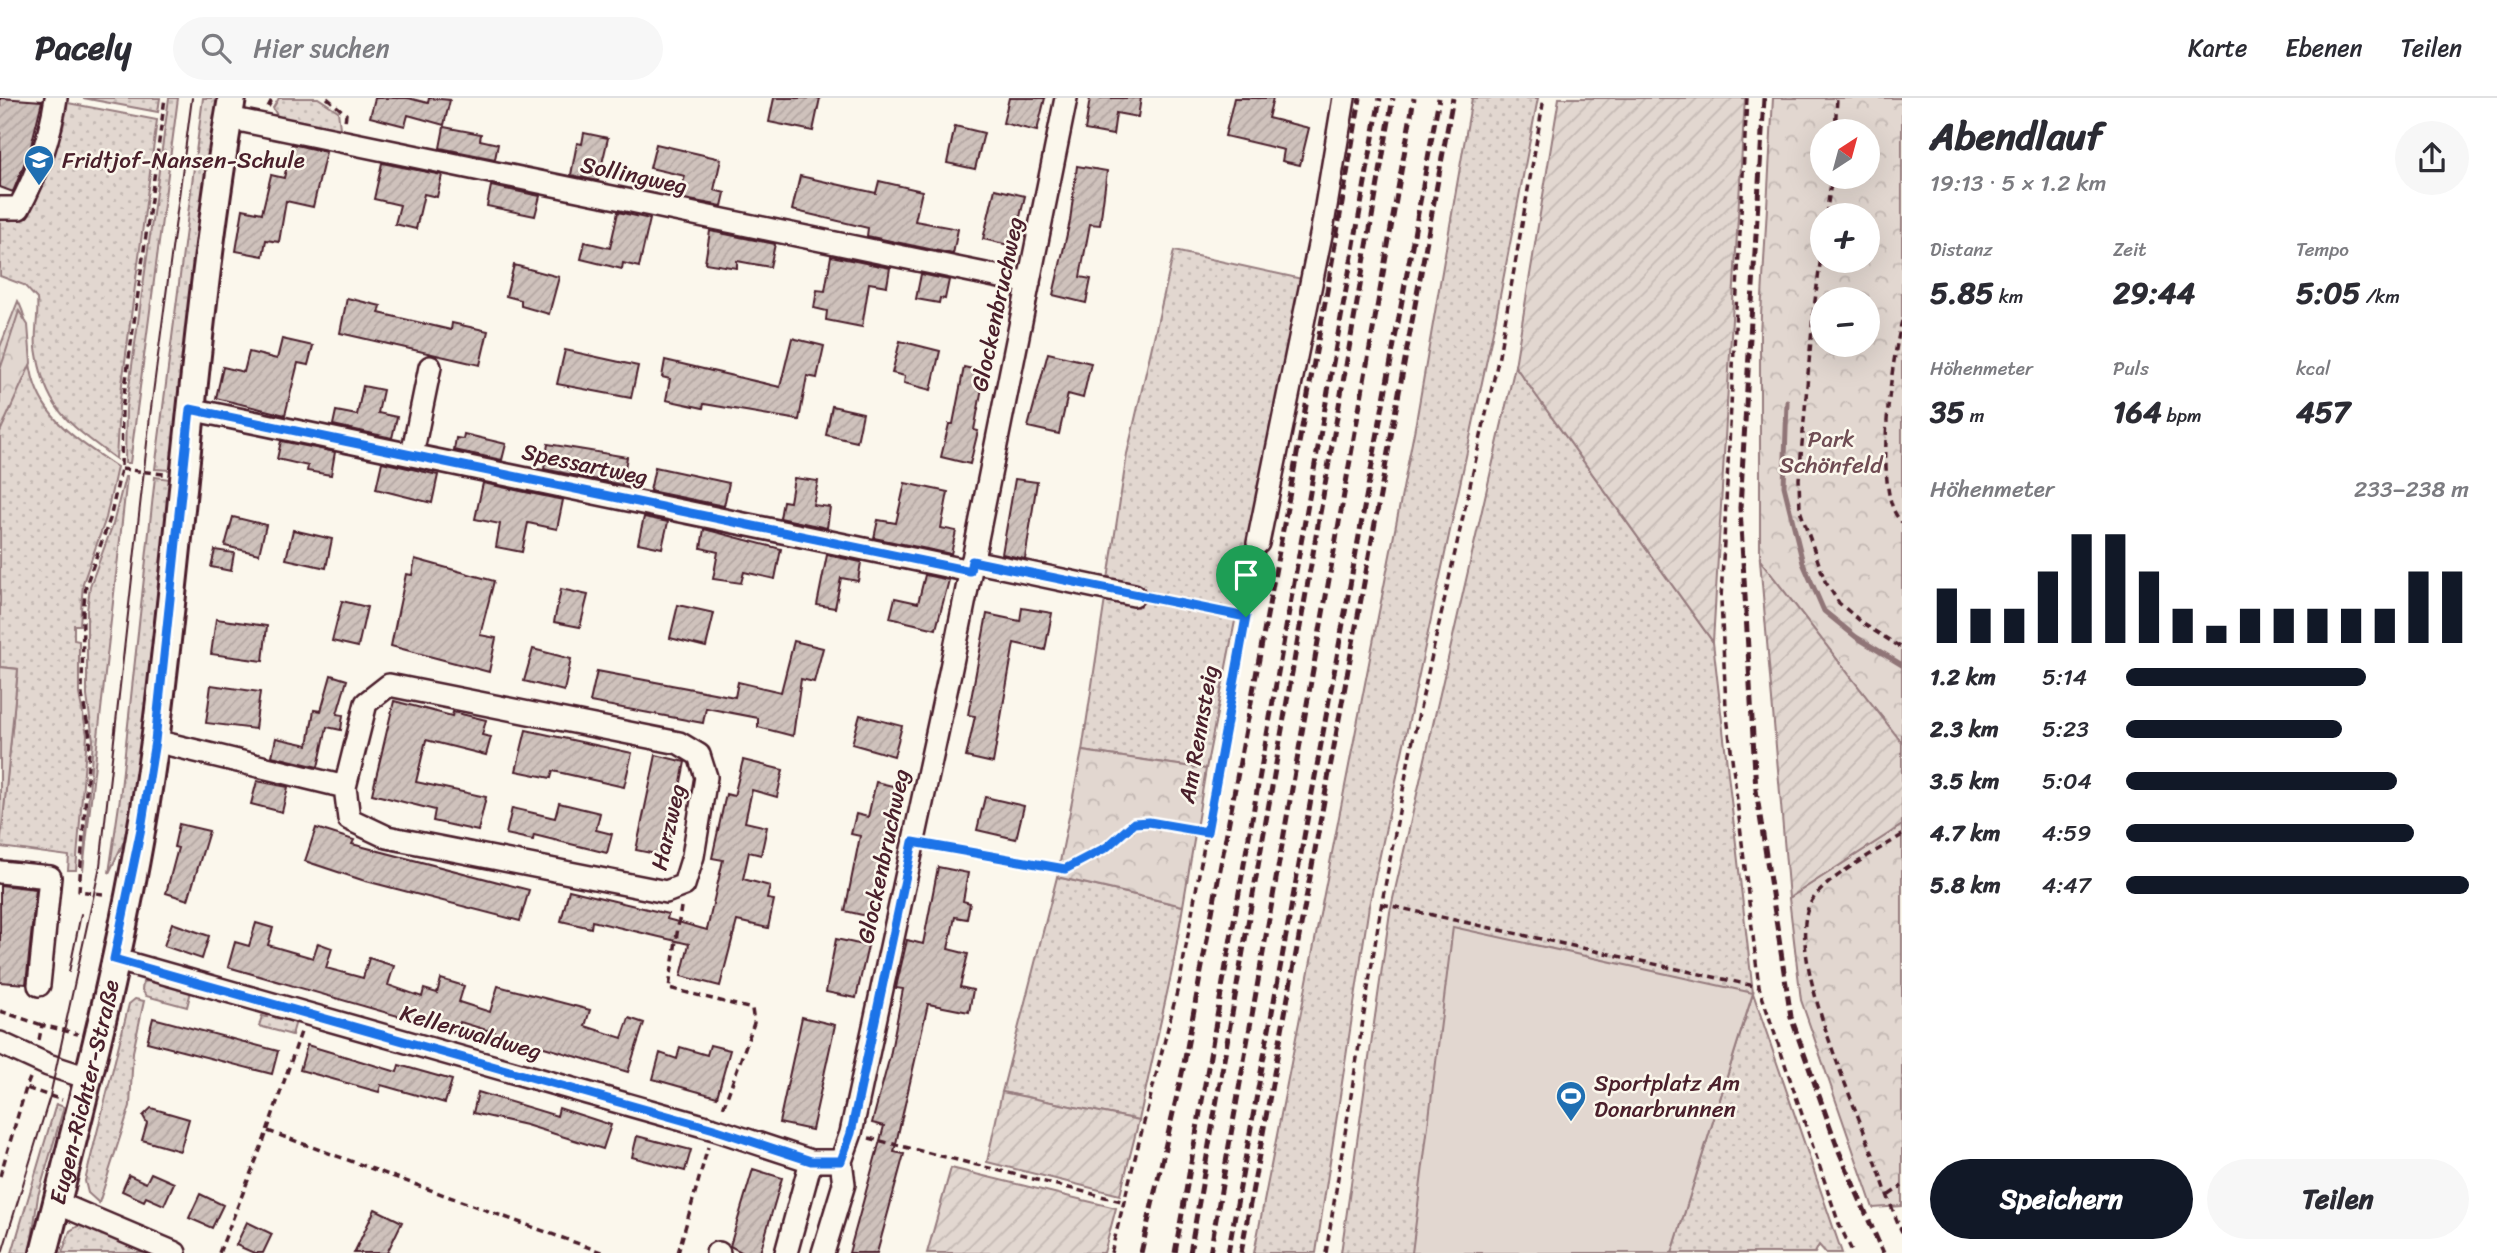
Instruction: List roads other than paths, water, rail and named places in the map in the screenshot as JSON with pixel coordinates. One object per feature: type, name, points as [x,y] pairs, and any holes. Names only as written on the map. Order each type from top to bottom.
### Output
[{"type":"main road","name":"Eugen-Richter-Straße","points":[[44,1253],[89,1078],[141,829],[155,741],[190,409],[230,108]]},
{"type":"street","points":[[0,208],[19,208],[26,195],[50,135],[56,98]]},
{"type":"street","name":"Glockenbruchweg","points":[[823,1253],[844,1184],[841,1161],[851,1133],[913,842],[1066,98]]},
{"type":"street","points":[[1258,542],[1322,230],[1344,98]]},
{"type":"street","name":"Sollingweg","points":[[230,108],[344,142],[1029,283]]},
{"type":"street","points":[[412,455],[430,367]]},
{"type":"street","name":"Spessartweg","points":[[190,409],[971,566]]},
{"type":"street","points":[[971,566],[1134,594]]},
{"type":"street","name":"Harzweg","points":[[389,685],[679,743],[699,755],[706,777],[693,856],[684,885],[666,892],[387,836],[349,819],[345,787],[366,703],[389,685]]},
{"type":"street","points":[[155,741],[345,787]]},
{"type":"street","points":[[0,872],[50,877],[39,985]]},
{"type":"street","name":"Kellerwaldweg","points":[[114,959],[714,1129],[811,1161]]},
{"type":"street","points":[[0,1043],[48,1065],[89,1078]]},
{"type":"street","points":[[786,1253],[811,1161],[841,1161]]},
{"type":"street","points":[[57,1202],[175,1253]]},
{"type":"waterway","points":[[1787,402],[1784,486],[1803,563],[1824,611],[1856,637],[1902,665]]},
{"type":"tram line","points":[[2,1253],[50,1096],[100,866],[150,416],[192,98]]},
{"type":"tram line","points":[[69,972],[81,914]]},
{"type":"railway","points":[[1141,1253],[1183,1069],[1325,303],[1360,98]]},
{"type":"railway","points":[[1175,1253],[1380,98]]},
{"type":"railway","points":[[1190,1253],[1393,98]]},
{"type":"railway","points":[[1210,1253],[1414,98]]},
{"type":"railway","points":[[1228,1253],[1439,98]]},
{"type":"railway","points":[[1241,1253],[1453,98]]},
{"type":"railway","points":[[1764,98],[1740,508],[1756,790],[1791,1017],[1838,1149],[1883,1253]]},
{"type":"place","name":"Fridtjof-Nansen-Schule","points":[[39,187]]},
{"type":"place","name":"Sportplatz Am Donarbrunnen","points":[[1571,1123]]},
{"type":"park label","name":"Park Schönfeld","points":[[1831,452]]}]
